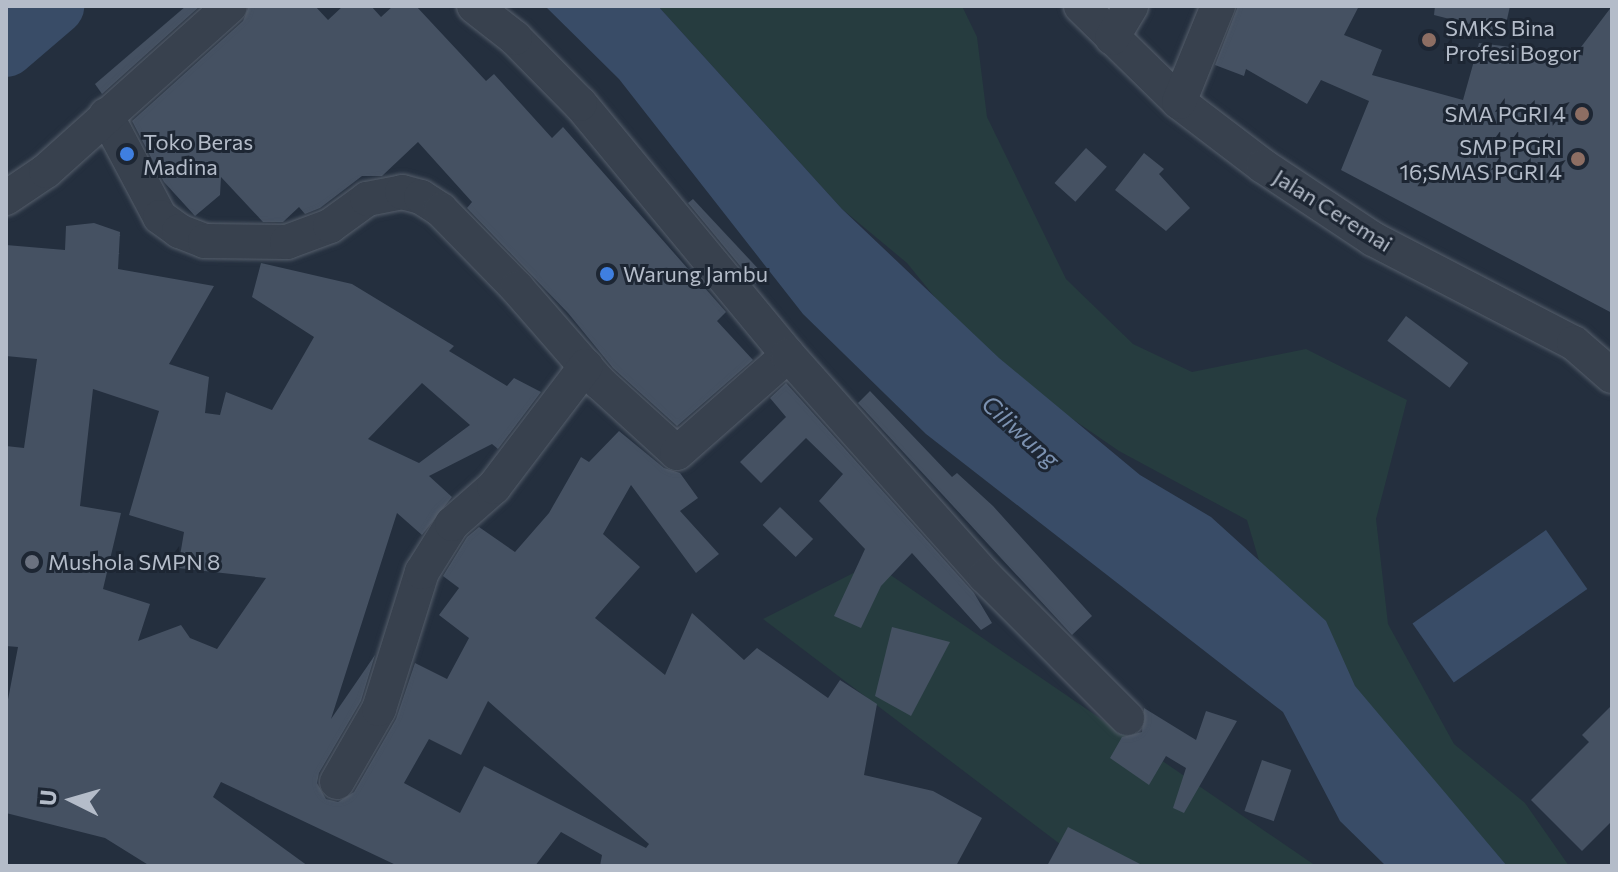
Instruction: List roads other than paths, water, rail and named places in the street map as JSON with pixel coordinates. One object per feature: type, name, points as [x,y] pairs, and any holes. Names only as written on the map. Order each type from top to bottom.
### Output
[{"type":"street","points":[[6,198],[46,171],[230,6]]},
{"type":"street","points":[[474,6],[515,38],[580,104],[788,355],[985,576],[1127,718]]},
{"type":"street","name":"Jalan Ceremai","points":[[1081,6],[1179,102],[1373,239],[1574,343],[1612,376]]},
{"type":"street","points":[[1112,38],[1131,6]]},
{"type":"street","points":[[1179,102],[1218,6]]},
{"type":"street","points":[[106,115],[160,217],[205,241],[287,242],[330,226],[367,199],[402,192],[421,197],[507,277],[586,366],[677,453],[788,355]]},
{"type":"street","points":[[337,782],[379,709],[422,572],[452,524],[494,487],[586,366]]},
{"type":"water","points":[[545,6],[658,6],[842,209],[999,358],[1140,475],[1211,517],[1326,621],[1355,686],[1507,866],[1386,866],[1340,821],[1283,712],[926,434],[803,314],[619,79]]},
{"type":"water","points":[[1546,530],[1587,589],[1454,682],[1412,623]]},
{"type":"waterway","name":"Ciliwung","points":[[6,48],[55,6]]},
{"type":"place","name":"SMKS Bina Profesi Bogor","points":[[1429,40]]},
{"type":"place","name":"SMA PGRI 4","points":[[1582,114]]},
{"type":"place","name":"Toko Beras Madina","points":[[127,154]]},
{"type":"place","name":"SMP PGRI 16;SMAS PGRI 4","points":[[1578,159]]},
{"type":"place","name":"Warung Jambu","points":[[607,274]]},
{"type":"place","name":"Mushola SMPN 8","points":[[32,562]]}]
